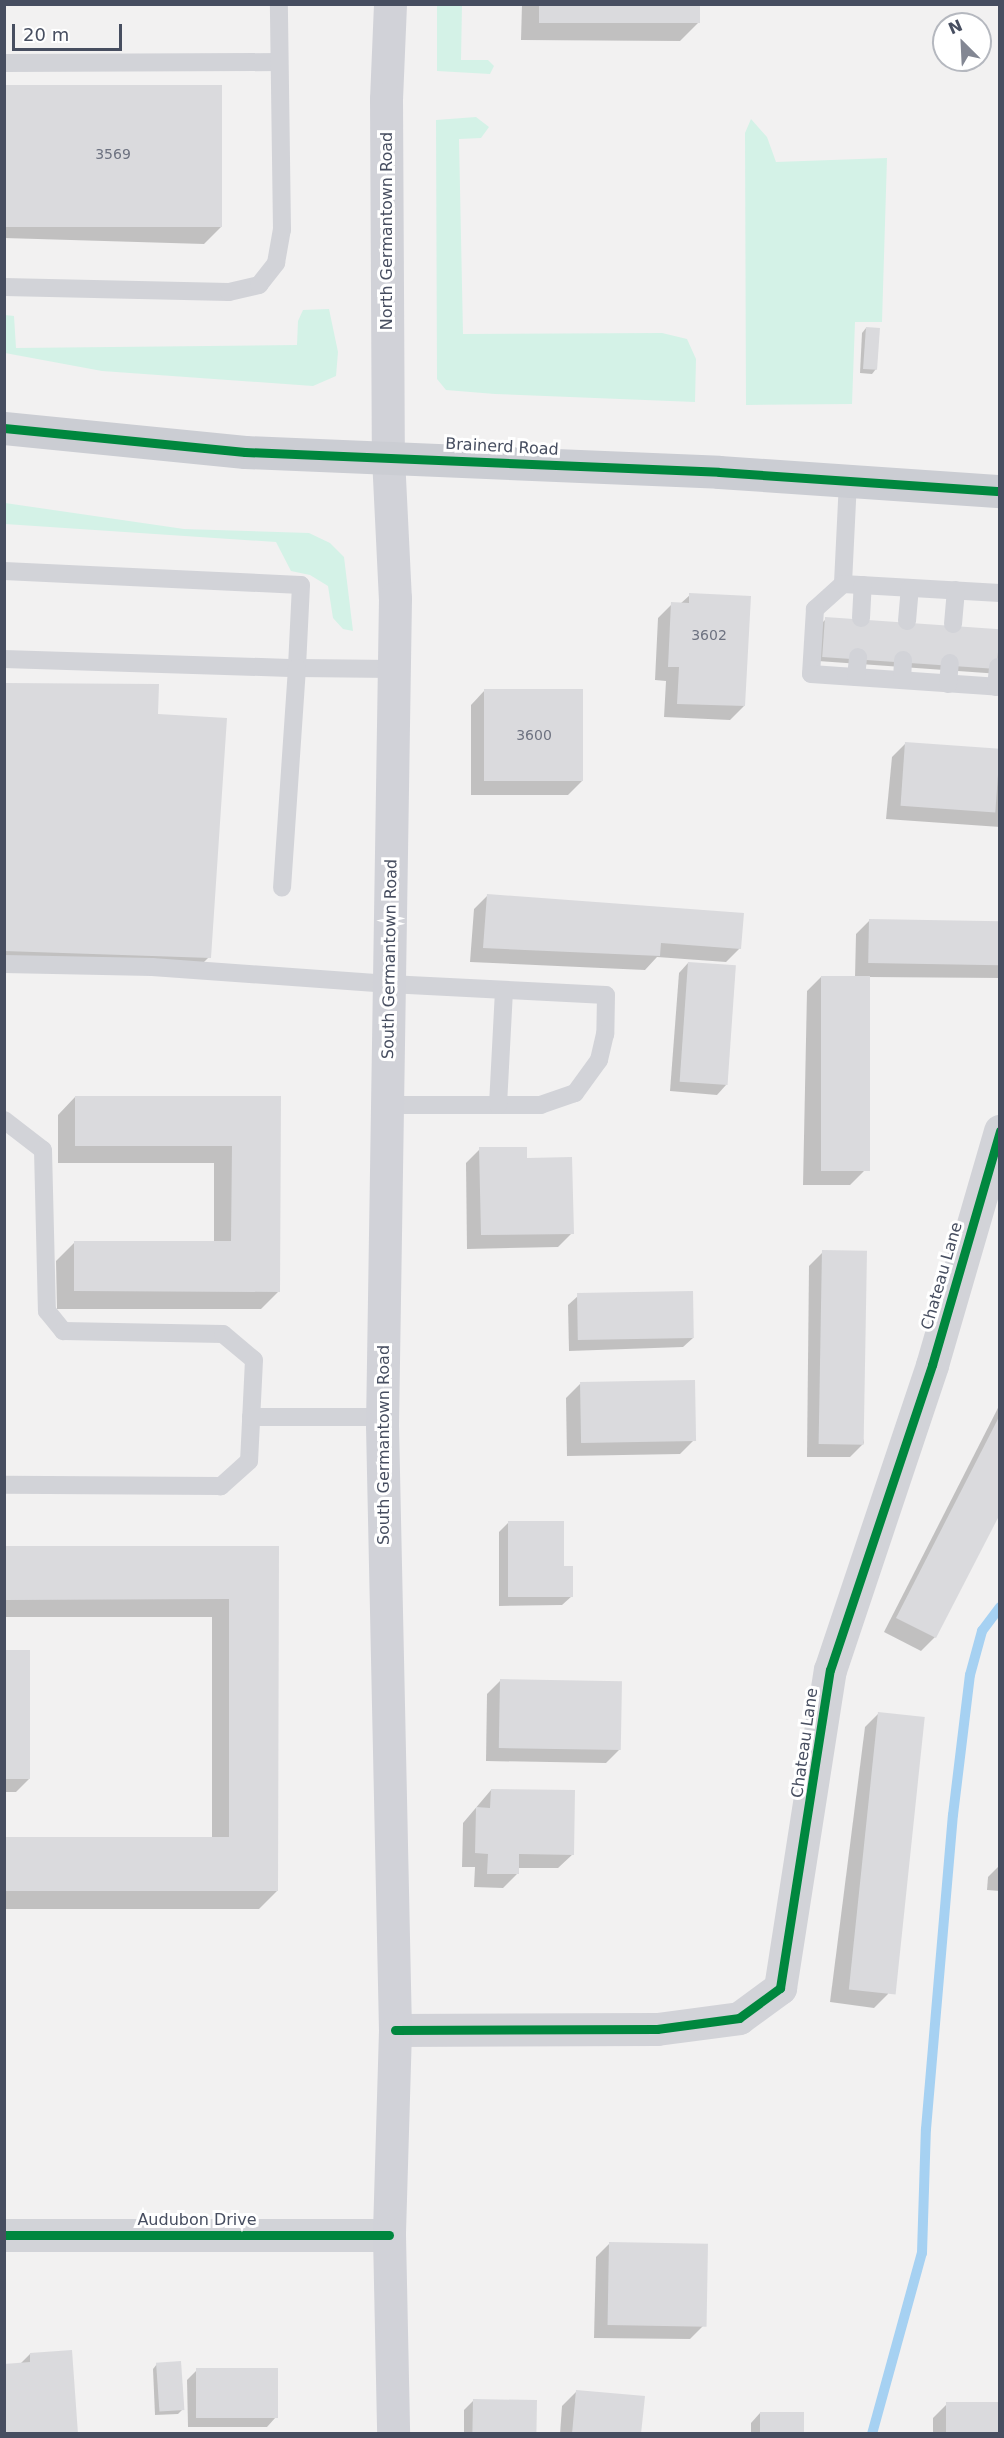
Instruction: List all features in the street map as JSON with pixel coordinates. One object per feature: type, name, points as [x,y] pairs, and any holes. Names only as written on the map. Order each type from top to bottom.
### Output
[{"type":"main road","name":"North Germantown Road","points":[[388,457],[386,99],[390,4]]},
{"type":"main road","name":"Brainerd Road","points":[[4,428],[246,452],[388,457],[999,491]]},
{"type":"main road","name":"South Germantown Road","points":[[388,457],[395,598],[382,1418],[395,2030],[389,2235],[393,2433]]},
{"type":"street","name":"Chateau Lane","points":[[395,2030],[657,2029],[739,2018],[780,1988],[830,1670],[932,1365],[999,1131]]},
{"type":"street","name":"Audubon Drive","points":[[4,2235],[389,2235]]},
{"type":"lane","points":[[4,287],[229,292],[259,285],[276,263],[282,230],[279,4]]},
{"type":"lane","points":[[4,63],[279,62]]},
{"type":"lane","points":[[843,584],[848,481]]},
{"type":"lane","points":[[4,571],[301,585],[282,886]]},
{"type":"lane","points":[[998,667],[998,687],[811,674],[815,609],[843,584],[999,593]]},
{"type":"lane","points":[[861,618],[863,585]]},
{"type":"lane","points":[[907,621],[910,588]]},
{"type":"lane","points":[[953,624],[956,590]]},
{"type":"lane","points":[[856,677],[858,657]]},
{"type":"lane","points":[[4,659],[394,669]]},
{"type":"lane","points":[[902,680],[903,660]]},
{"type":"lane","points":[[948,684],[950,663]]},
{"type":"lane","points":[[4,964],[152,967],[389,984],[606,995],[606,1034],[599,1060],[575,1093],[541,1105],[388,1105]]},
{"type":"lane","points":[[498,1105],[504,991]]},
{"type":"lane","points":[[4,1120],[44,1150],[47,1311],[63,1331],[223,1334],[254,1360],[249,1461],[221,1486],[4,1485]]},
{"type":"lane","points":[[251,1417],[382,1418]]},
{"type":"green space","points":[[437,5],[462,5],[461,60],[488,60],[494,66],[490,74],[437,71]]},
{"type":"green space","points":[[476,117],[489,127],[481,138],[459,139],[463,334],[662,333],[687,339],[696,359],[695,402],[446,390],[437,379],[436,120]]},
{"type":"green space","points":[[751,119],[767,137],[776,162],[887,158],[882,322],[855,322],[852,404],[746,405],[745,133]]},
{"type":"green space","points":[[329,309],[338,352],[336,376],[313,386],[102,371],[5,353],[5,315],[14,316],[16,348],[297,345],[298,321],[303,310]]},
{"type":"green space","points":[[5,503],[184,529],[309,533],[330,543],[344,557],[353,631],[343,629],[333,618],[328,586],[310,575],[291,571],[276,542],[5,524]]},
{"type":"building","points":[[539,5],[700,5],[700,23],[539,23]]},
{"type":"building","points":[[4,85],[222,85],[222,227],[4,227]]},
{"type":"building","points":[[866,327],[880,328],[877,370],[863,369]]},
{"type":"building","points":[[689,593],[751,596],[745,706],[677,704],[679,667],[668,667],[671,602],[689,603]]},
{"type":"building","points":[[825,617],[1000,629],[997,669],[822,657]]},
{"type":"building","points":[[4,683],[159,684],[158,714],[227,718],[211,958],[4,951]]},
{"type":"building","points":[[484,689],[583,689],[583,781],[484,781]]},
{"type":"building","points":[[905,742],[1000,749],[995,812],[901,806]]},
{"type":"building","points":[[487,894],[744,913],[741,949],[661,943],[660,956],[483,948]]},
{"type":"building","points":[[869,919],[1000,921],[999,965],[868,963]]},
{"type":"building","points":[[688,962],[736,965],[728,1085],[680,1082]]},
{"type":"building","points":[[821,976],[870,976],[870,1171],[821,1171]]},
{"type":"building","points":[[75,1096],[281,1096],[280,1292],[74,1291],[74,1241],[231,1241],[232,1146],[75,1146]]},
{"type":"building","points":[[479,1147],[527,1147],[527,1158],[572,1157],[574,1234],[481,1235]]},
{"type":"building","points":[[822,1250],[867,1251],[864,1445],[819,1444]]},
{"type":"building","points":[[693,1291],[694,1338],[578,1340],[577,1293]]},
{"type":"building","points":[[695,1380],[696,1441],[581,1443],[580,1382]]},
{"type":"building","points":[[1000,1415],[1000,1514],[936,1638],[896,1618]]},
{"type":"building","points":[[508,1521],[564,1521],[564,1566],[573,1566],[573,1597],[508,1597]]},
{"type":"building","points":[[4,1546],[279,1546],[278,1891],[4,1891],[4,1837],[229,1837],[229,1599],[4,1600]]},
{"type":"building","points":[[4,1650],[30,1650],[30,1779],[4,1779]]},
{"type":"building","points":[[500,1679],[622,1681],[621,1750],[499,1748]]},
{"type":"building","points":[[878,1712],[925,1717],[896,1994],[849,1989]]},
{"type":"building","points":[[491,1789],[575,1790],[574,1855],[519,1854],[519,1874],[487,1874],[488,1854],[475,1853],[476,1807],[490,1808]]},
{"type":"building","points":[[609,2242],[708,2244],[707,2327],[608,2325]]},
{"type":"building","points":[[72,2350],[78,2434],[6,2434],[4,2364],[30,2362],[30,2353]]},
{"type":"building","points":[[181,2361],[184,2410],[159,2412],[156,2363]]},
{"type":"building","points":[[196,2368],[278,2368],[278,2418],[196,2418]]},
{"type":"building","points":[[576,2390],[645,2396],[641,2434],[572,2434]]},
{"type":"building","points":[[473,2399],[537,2400],[536,2434],[472,2434]]},
{"type":"building","points":[[946,2402],[1000,2402],[1000,2434],[946,2434]]},
{"type":"building","points":[[760,2412],[804,2412],[804,2434],[760,2434]]},
{"type":"waterway","points":[[872,2434],[922,2253],[926,2129],[953,1815],[970,1675],[982,1631],[1000,1607]]},
{"type":"cycle path","points":[[4,428],[245,452],[719,472],[1000,491]]},
{"type":"cycle path","points":[[395,2030],[657,2029],[739,2018],[780,1988],[830,1670],[932,1365],[1000,1131]]},
{"type":"cycle path","points":[[4,2235],[389,2235]]}]
